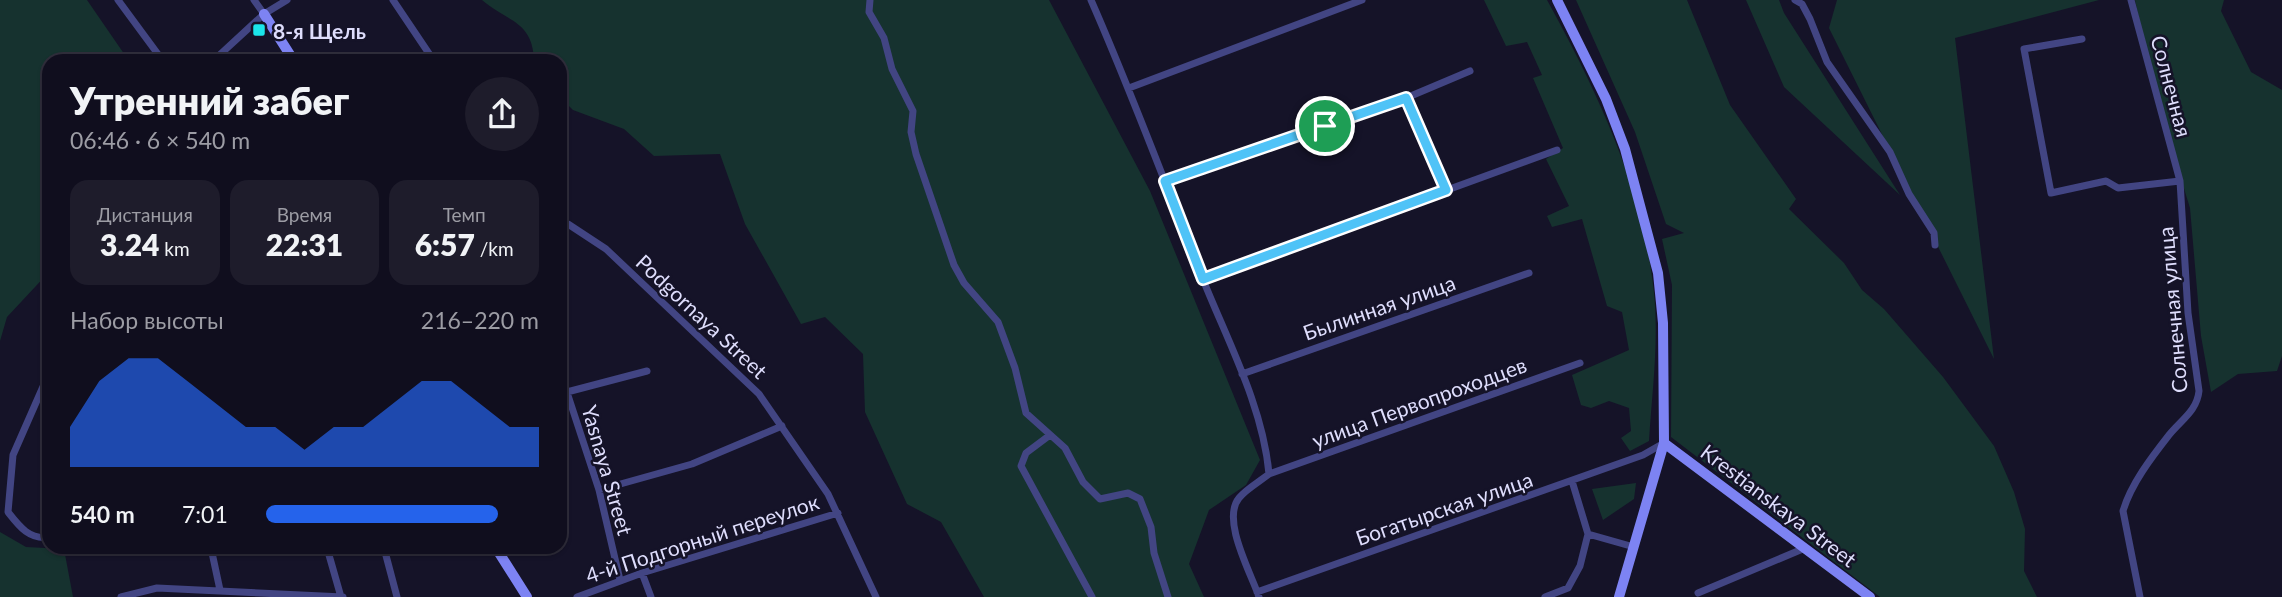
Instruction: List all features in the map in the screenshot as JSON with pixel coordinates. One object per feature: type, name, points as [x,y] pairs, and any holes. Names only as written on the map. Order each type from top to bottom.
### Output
[{"type":"main road","points":[[1557,0],[1606,99],[1648,229],[1658,273],[1663,323],[1664,443],[1619,597]]},
{"type":"main road","points":[[264,14],[290,54]]},
{"type":"main road","name":"Krestianskaya Street","points":[[1664,443],[1870,597]]},
{"type":"main road","points":[[500,554],[527,597]]},
{"type":"street","points":[[118,0],[158,54]]},
{"type":"street","points":[[254,0],[264,14]]},
{"type":"street","points":[[221,54],[264,14],[287,0]]},
{"type":"street","points":[[393,0],[429,54]]},
{"type":"street","points":[[870,0],[869,12],[884,38],[892,69],[913,111],[911,132],[916,154],[954,265],[964,283],[998,322],[1015,368],[1026,413],[1065,448],[1083,482],[1100,499],[1128,494],[1140,499],[1151,527],[1153,553],[1168,597]]},
{"type":"street","points":[[1091,0],[1129,88],[1242,374],[1266,450],[1269,474]]},
{"type":"street","points":[[1129,88],[1362,0]]},
{"type":"street","name":"Солнечная","points":[[2131,0],[2180,181]]},
{"type":"street","points":[[1802,1],[1827,62],[1890,152],[1905,187],[1934,233],[1935,245]]},
{"type":"street","points":[[2082,39],[2024,49],[2051,193],[2106,181],[2118,188],[2180,181]]},
{"type":"street","points":[[1165,181],[1406,98],[1470,71]]},
{"type":"street","points":[[1406,98],[1446,190]]},
{"type":"street","points":[[1203,279],[1557,150]]},
{"type":"street","name":"Солнечная улица","points":[[2140,597],[2123,512],[2143,470],[2175,428],[2187,417],[2198,400],[2199,391],[2188,313],[2180,181]]},
{"type":"street","name":"Podgornaya Street","points":[[567,225],[606,249],[742,375],[782,426],[828,494],[876,597]]},
{"type":"street","name":"Былинная улица","points":[[1242,374],[1529,273]]},
{"type":"street","name":"улица Первопроходцев","points":[[1258,595],[1232,523],[1233,510],[1239,498],[1269,474],[1580,363]]},
{"type":"street","points":[[567,392],[648,371]]},
{"type":"street","points":[[42,389],[13,455],[8,512],[23,531],[42,538]]},
{"type":"street","name":"Yasnaya Street","points":[[567,392],[599,490],[620,580]]},
{"type":"street","points":[[599,490],[692,464],[782,426]]},
{"type":"street","points":[[1051,435],[1026,453],[1021,466],[1092,597]]},
{"type":"street","name":"Богатырская улица","points":[[1258,595],[1643,455],[1664,443]]},
{"type":"street","points":[[1545,597],[1568,588],[1580,566],[1588,534],[1572,481]]},
{"type":"street","name":"4-й Подгорный переулок","points":[[577,597],[620,580],[838,513]]},
{"type":"street","points":[[1588,534],[1634,547]]},
{"type":"street","points":[[1698,593],[1805,548]]},
{"type":"street","points":[[212,554],[220,590]]},
{"type":"street","points":[[121,597],[157,588],[220,590],[234,594],[342,597],[329,554]]},
{"type":"street","points":[[386,554],[397,597]]},
{"type":"street","points":[[642,573],[651,597]]},
{"type":"green space","points":[[0,0],[87,0],[124,54],[42,54],[42,280],[7,317],[0,341]]},
{"type":"green space","points":[[482,0],[1049,0],[1150,191],[1260,460],[1246,485],[1209,510],[1189,564],[1204,597],[984,597],[941,522],[907,504],[865,412],[863,354],[825,317],[801,324],[745,224],[720,154],[654,156],[624,129],[573,110],[567,104],[567,54],[533,54],[524,30]]},
{"type":"green space","points":[[1484,0],[1547,0],[1600,105],[1640,215],[1654,293],[1656,330],[1649,441],[1630,451],[1621,438],[1631,431],[1629,408],[1609,401],[1591,408],[1581,405],[1572,375],[1629,350],[1622,312],[1607,306],[1582,219],[1552,227],[1547,216],[1569,206],[1546,159],[1563,148],[1533,78],[1542,75],[1527,42],[1506,46]]},
{"type":"green space","points":[[1576,0],[1687,0],[1730,105],[1796,199],[1789,209],[1844,263],[1862,290],[1884,309],[1943,377],[1994,446],[2014,492],[2025,529],[2024,571],[2037,597],[1880,597],[1671,437],[1672,285],[1662,239],[1684,233],[1666,224],[1635,132]]},
{"type":"green space","points":[[1746,0],[1779,0],[1784,13],[1900,195],[1784,87]]},
{"type":"green space","points":[[1837,0],[2099,0],[1955,38],[1994,359],[1829,28]]},
{"type":"green space","points":[[2135,0],[2224,0],[2221,11],[2251,72],[2282,90],[2282,356],[2277,371],[2238,374],[2211,392],[2201,336],[2190,208],[2158,104]]},
{"type":"green space","points":[[1636,483],[1634,499],[1603,520],[1592,489]]},
{"type":"green space","points":[[0,532],[26,547],[42,548],[42,554],[65,554],[73,597],[0,597]]},
{"type":"place","name":"8-я Щель","points":[[259,30]]},
{"type":"route","points":[[1406,98],[1446,190],[1203,279],[1165,181],[1325,126],[1406,98]]}]
